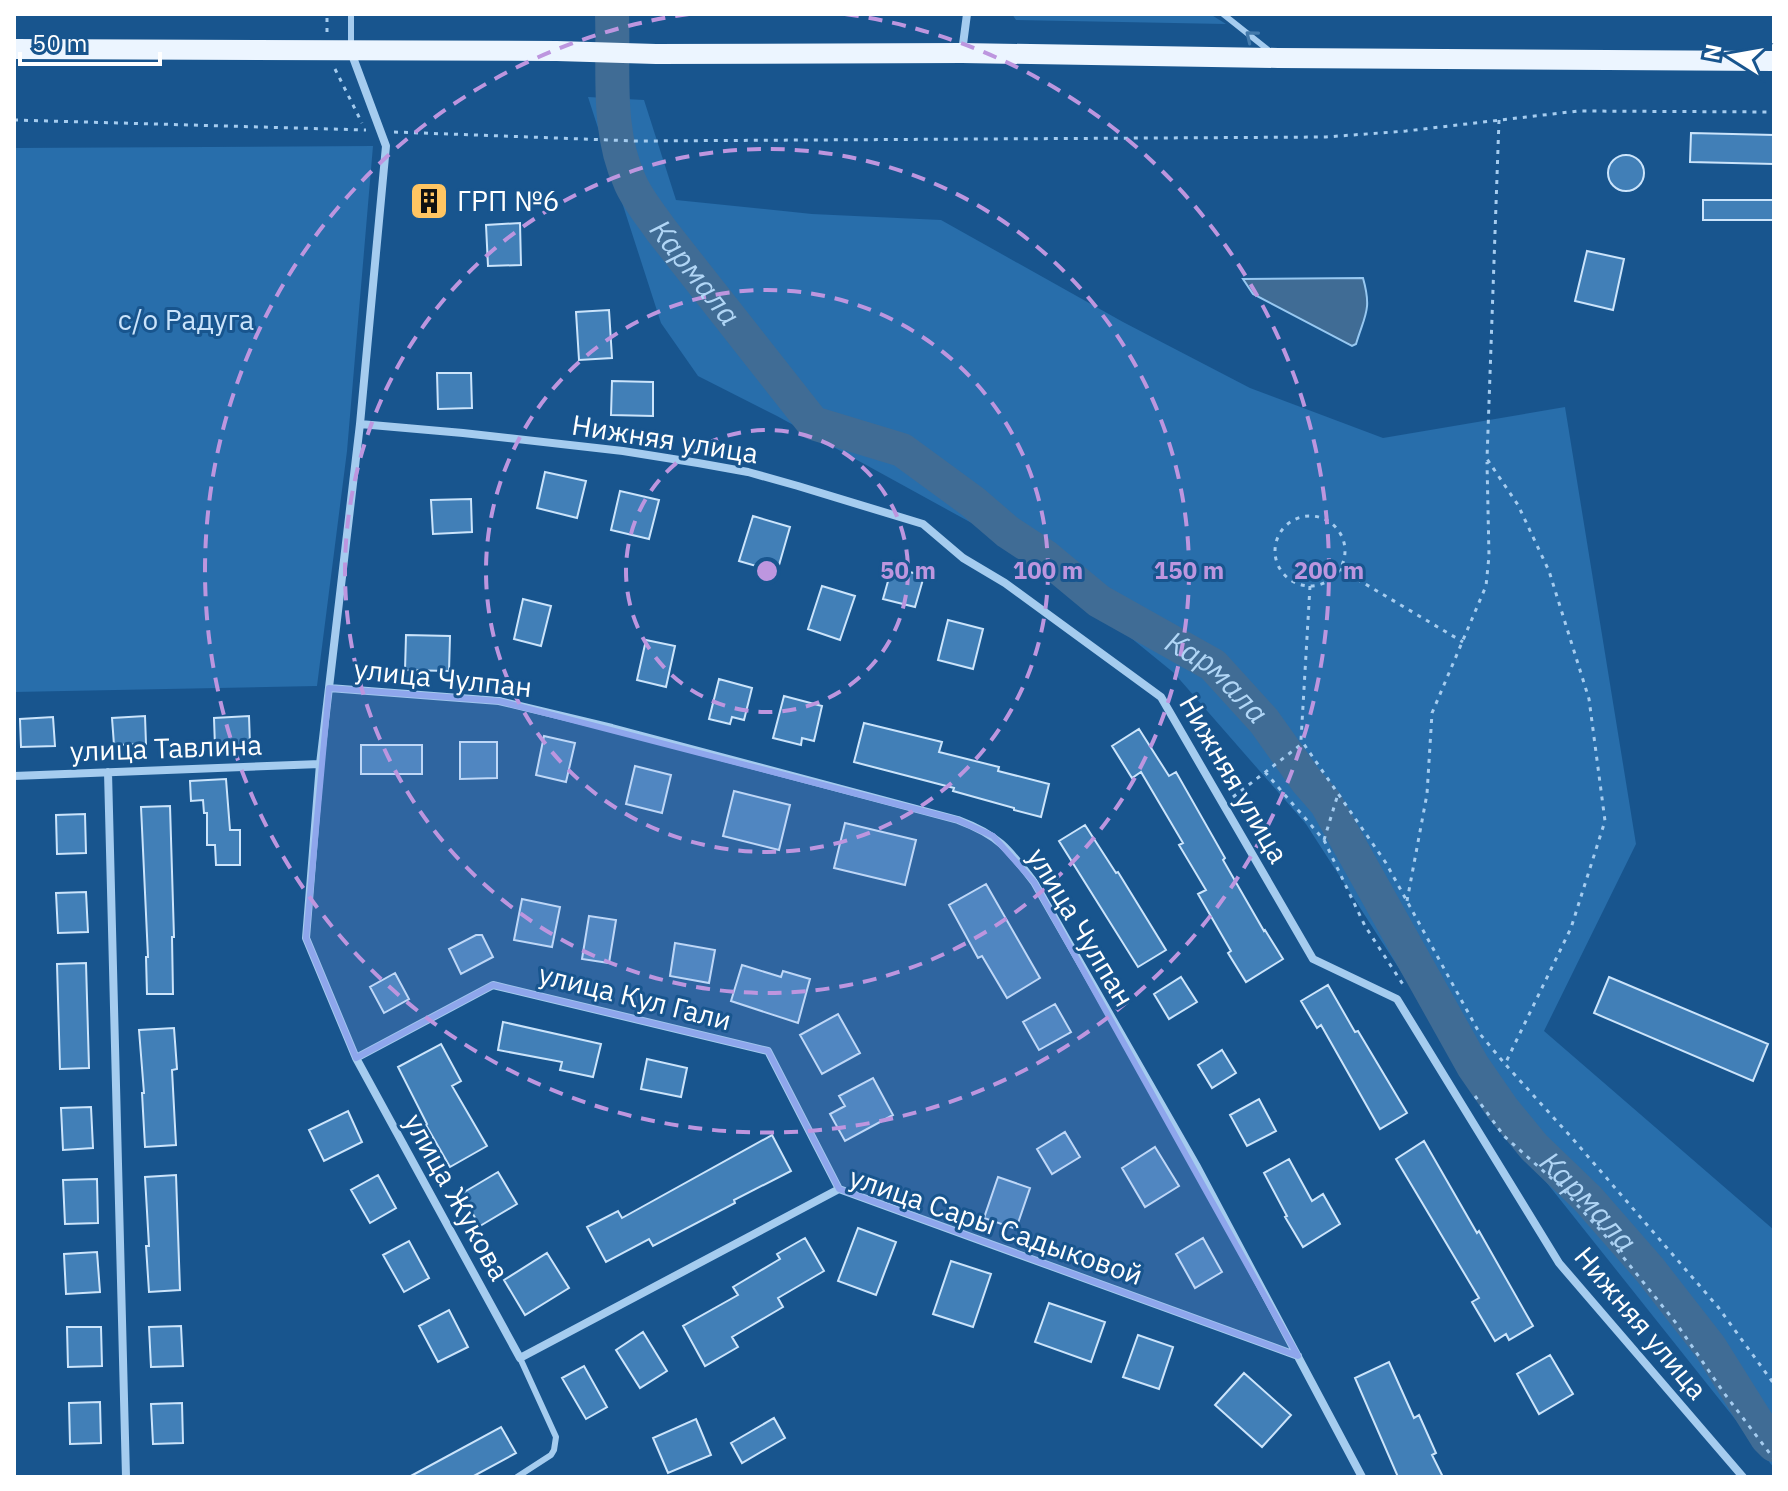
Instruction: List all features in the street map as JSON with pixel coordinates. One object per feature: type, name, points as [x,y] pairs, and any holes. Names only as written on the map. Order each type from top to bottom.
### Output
[{"type":"main road","points":[[14,49],[962,53],[1774,61]]},
{"type":"street","points":[[962,53],[967,14]]},
{"type":"street","name":"улица Жукова","points":[[351,51],[386,146],[360,424],[320,764],[306,938],[356,1058],[520,1358]]},
{"type":"street","name":"Нижняя улица","points":[[360,424],[594,447],[698,463],[760,476],[923,524],[963,558],[1005,583],[1161,697],[1313,959],[1397,999],[1559,1263],[1741,1477]]},
{"type":"street","name":"улица Чулпан","points":[[329,688],[499,701],[958,820],[993,836],[1034,882],[1196,1165],[1362,1477]]},
{"type":"street","name":"улица Тавлина","points":[[14,776],[320,764]]},
{"type":"street","points":[[108,772],[126,1477]]},
{"type":"street","name":"улица Кул Гали","points":[[356,1058],[493,985],[768,1051],[839,1189]]},
{"type":"street","name":"улица Сары Садыковой","points":[[520,1358],[839,1189],[1298,1356]]},
{"type":"lane","points":[[351,14],[351,51]]},
{"type":"lane","points":[[1223,14],[1278,58]]},
{"type":"lane","points":[[517,1477],[551,1455],[556,1437],[520,1358]]},
{"type":"path","points":[[327,14],[326,51],[365,130]]},
{"type":"path","points":[[14,120],[637,141],[1326,137],[1578,111],[1774,112]]},
{"type":"path","points":[[1407,901],[1427,794],[1432,713],[1486,586],[1489,556],[1487,459],[1499,120]]},
{"type":"path","points":[[1487,459],[1518,505],[1549,571],[1589,699],[1605,821],[1571,928],[1505,1064]]},
{"type":"path","points":[[1320,518],[1330,523],[1339,531],[1344,542],[1345,553],[1340,569],[1318,586],[1296,583],[1286,577],[1276,558],[1280,535],[1287,525],[1297,519],[1320,518]]},
{"type":"path","points":[[1340,569],[1463,642]]},
{"type":"path","points":[[1223,805],[1300,745],[1310,586]]},
{"type":"path","points":[[1300,745],[1386,863],[1480,1034],[1718,1307],[1774,1384]]},
{"type":"path","points":[[1267,771],[1324,840],[1365,926],[1404,986]]},
{"type":"path","points":[[1324,840],[1338,795]]},
{"type":"path","points":[[1473,1094],[1504,1136],[1559,1185],[1611,1242],[1676,1323],[1774,1459]]},
{"type":"highlighted area","points":[[329,688],[499,701],[958,820],[993,836],[1034,882],[1298,1356],[839,1189],[768,1051],[493,985],[356,1058],[306,938]]},
{"type":"green space","points":[[1012,14],[1210,14],[1226,24],[1016,20]]},
{"type":"green space","points":[[588,97],[644,100],[676,200],[812,214],[941,220],[1123,322],[1250,388],[1383,438],[1565,407],[1636,844],[1544,1031],[1774,1230],[1774,1468],[1496,1119],[1306,824],[1174,673],[1028,554],[698,376],[661,323]]},
{"type":"green space","name":"с/о Радуга","points":[[373,146],[347,451],[317,686],[14,692],[14,148]]},
{"type":"shaded area","points":[[1363,278],[1366,312],[1356,344],[1352,346],[1253,294],[1243,279]]},
{"type":"building","points":[[1691,133],[1774,135],[1774,164],[1690,162]]},
{"type":"building","points":[[1626,155],[1639,160],[1644,173],[1639,186],[1626,191],[1613,186],[1608,173],[1613,160]]},
{"type":"building","name":"ГРП №6","points":[[436,191],[437,210],[421,210],[420,192]]},
{"type":"building","points":[[1703,200],[1774,200],[1774,220],[1703,220]]},
{"type":"building","points":[[520,223],[521,265],[488,266],[486,225]]},
{"type":"building","points":[[1587,251],[1624,259],[1613,310],[1575,301]]},
{"type":"building","points":[[609,310],[612,358],[579,360],[576,312]]},
{"type":"building","points":[[437,373],[471,373],[472,408],[438,409]]},
{"type":"building","points":[[612,381],[653,382],[653,416],[611,415]]},
{"type":"building","points":[[545,472],[586,481],[577,518],[537,508]]},
{"type":"building","points":[[620,491],[659,500],[649,539],[611,530]]},
{"type":"building","points":[[471,499],[472,532],[433,534],[431,500]]},
{"type":"building","points":[[753,516],[790,527],[777,572],[739,561]]},
{"type":"building","points":[[892,567],[924,576],[915,607],[883,599]]},
{"type":"building","points":[[822,586],[855,596],[840,640],[808,629]]},
{"type":"building","points":[[523,599],[551,606],[541,646],[514,639]]},
{"type":"building","points":[[948,620],[983,629],[973,669],[938,660]]},
{"type":"building","points":[[406,635],[450,636],[449,671],[405,670]]},
{"type":"building","points":[[646,640],[675,646],[666,687],[637,680]]},
{"type":"building","points":[[719,679],[752,688],[744,720],[732,717],[730,724],[709,719]]},
{"type":"building","points":[[784,696],[822,706],[814,741],[802,738],[801,745],[773,738]]},
{"type":"building","points":[[145,716],[146,744],[114,745],[112,718]]},
{"type":"building","points":[[249,716],[250,745],[215,747],[214,718]]},
{"type":"building","points":[[53,717],[55,746],[21,747],[20,719]]},
{"type":"building","points":[[864,723],[942,742],[939,752],[1049,784],[1041,817],[953,791],[954,788],[854,762]]},
{"type":"building","points":[[1139,729],[1169,776],[1176,772],[1225,858],[1223,860],[1283,959],[1246,982],[1198,894],[1206,890],[1179,845],[1183,843],[1141,772],[1132,778],[1112,746]]},
{"type":"building","points":[[544,736],[575,743],[566,782],[536,775]]},
{"type":"building","points":[[460,742],[497,742],[497,778],[460,779]]},
{"type":"building","points":[[361,745],[422,745],[422,774],[361,774]]},
{"type":"building","points":[[635,766],[671,775],[662,813],[626,804]]},
{"type":"building","points":[[226,779],[230,830],[240,830],[240,865],[216,865],[215,845],[207,845],[207,813],[204,813],[203,800],[191,801],[190,781]]},
{"type":"building","points":[[734,791],[790,805],[779,850],[723,836]]},
{"type":"building","points":[[170,806],[173,994],[147,994],[141,807]]},
{"type":"building","points":[[85,814],[86,853],[57,854],[56,815]]},
{"type":"building","points":[[845,823],[916,840],[905,885],[834,868]]},
{"type":"building","points":[[1085,825],[1166,950],[1138,967],[1059,841]]},
{"type":"building","points":[[986,884],[1040,978],[1007,998],[982,956],[978,958],[949,905]]},
{"type":"building","points":[[86,892],[88,932],[58,933],[56,893]]},
{"type":"building","points":[[522,899],[560,907],[552,947],[514,940]]},
{"type":"building","points":[[589,916],[616,920],[609,963],[582,959]]},
{"type":"building","points":[[482,935],[493,957],[461,974],[449,949]]},
{"type":"building","points":[[675,943],[715,950],[709,983],[670,976]]},
{"type":"building","points":[[86,963],[89,1068],[60,1069],[57,964]]},
{"type":"building","points":[[742,965],[781,977],[783,971],[810,979],[798,1023],[731,1001]]},
{"type":"building","points":[[395,973],[409,999],[384,1013],[370,987]]},
{"type":"building","points":[[1181,977],[1197,1002],[1169,1019],[1154,994]]},
{"type":"building","points":[[1609,977],[1768,1044],[1753,1081],[1594,1013]]},
{"type":"building","points":[[1328,985],[1407,1113],[1380,1129],[1321,1025],[1317,1028],[1301,1001]]},
{"type":"building","points":[[1055,1004],[1071,1032],[1039,1050],[1023,1022]]},
{"type":"building","points":[[838,1014],[860,1053],[822,1074],[800,1035]]},
{"type":"building","points":[[503,1022],[601,1044],[593,1077],[560,1070],[562,1062],[498,1050]]},
{"type":"building","points":[[174,1028],[177,1069],[172,1070],[176,1145],[145,1147],[139,1030]]},
{"type":"building","points":[[441,1044],[461,1081],[452,1086],[487,1146],[450,1167],[398,1067]]},
{"type":"building","points":[[1222,1050],[1236,1073],[1212,1088],[1198,1065]]},
{"type":"building","points":[[647,1059],[687,1068],[681,1097],[641,1089]]},
{"type":"building","points":[[873,1078],[893,1115],[845,1141],[830,1114],[845,1106],[839,1096]]},
{"type":"building","points":[[1259,1099],[1276,1131],[1247,1146],[1230,1115]]},
{"type":"building","points":[[91,1107],[93,1148],[63,1150],[61,1108]]},
{"type":"building","points":[[348,1111],[362,1142],[324,1161],[309,1130]]},
{"type":"building","points":[[1065,1132],[1080,1157],[1052,1174],[1037,1149]]},
{"type":"building","points":[[772,1135],[791,1171],[653,1246],[649,1239],[606,1262],[587,1227],[618,1211],[622,1218]]},
{"type":"building","points":[[1424,1141],[1533,1326],[1509,1340],[1506,1334],[1495,1341],[1472,1302],[1479,1298],[1396,1159]]},
{"type":"building","points":[[1155,1147],[1179,1186],[1145,1207],[1122,1168]]},
{"type":"building","points":[[1289,1159],[1312,1201],[1323,1194],[1340,1224],[1303,1247],[1264,1173]]},
{"type":"building","points":[[498,1172],[517,1204],[480,1226],[461,1194]]},
{"type":"building","points":[[176,1175],[180,1290],[149,1292],[145,1177]]},
{"type":"building","points":[[378,1175],[396,1208],[370,1223],[351,1190]]},
{"type":"building","points":[[998,1177],[1030,1188],[1016,1229],[984,1218]]},
{"type":"building","points":[[97,1179],[98,1223],[65,1224],[63,1180]]},
{"type":"building","points":[[858,1228],[896,1242],[876,1295],[838,1281]]},
{"type":"building","points":[[805,1238],[824,1271],[778,1298],[783,1307],[732,1337],[738,1347],[705,1366],[683,1326],[738,1295],[733,1287],[780,1259],[777,1254]]},
{"type":"building","points":[[1203,1238],[1222,1272],[1195,1288],[1176,1254]]},
{"type":"building","points":[[409,1241],[429,1278],[404,1292],[383,1255]]},
{"type":"building","points":[[97,1252],[100,1292],[66,1294],[64,1254]]},
{"type":"building","points":[[547,1253],[569,1288],[525,1315],[504,1280]]},
{"type":"building","points":[[951,1261],[991,1274],[973,1327],[933,1314]]},
{"type":"building","points":[[1049,1303],[1105,1322],[1091,1362],[1035,1342]]},
{"type":"building","points":[[449,1310],[468,1347],[438,1362],[419,1326]]},
{"type":"building","points":[[181,1326],[183,1366],[151,1367],[149,1327]]},
{"type":"building","points":[[67,1327],[101,1327],[102,1366],[68,1367]]},
{"type":"building","points":[[643,1332],[667,1371],[640,1388],[616,1350]]},
{"type":"building","points":[[1138,1335],[1173,1347],[1159,1389],[1123,1377]]},
{"type":"building","points":[[1550,1355],[1573,1394],[1539,1414],[1517,1374]]},
{"type":"building","points":[[1389,1362],[1414,1418],[1419,1415],[1443,1477],[1398,1477],[1355,1378]]},
{"type":"building","points":[[584,1366],[607,1407],[586,1419],[562,1378]]},
{"type":"building","points":[[1244,1373],[1291,1415],[1262,1447],[1215,1405]]},
{"type":"building","points":[[100,1402],[101,1443],[70,1444],[69,1403]]},
{"type":"building","points":[[182,1403],[183,1443],[153,1444],[151,1404]]},
{"type":"building","points":[[774,1418],[785,1438],[742,1463],[731,1443]]},
{"type":"building","points":[[696,1419],[711,1455],[668,1473],[653,1438]]},
{"type":"building","points":[[501,1427],[516,1453],[472,1477],[409,1477]]},
{"type":"waterway","name":"Кармала","points":[[612,14],[614,121],[622,162],[633,188],[661,230],[813,423],[902,450],[1008,532],[1046,557],[1099,601],[1213,665],[1264,721],[1326,803],[1473,1066],[1502,1108],[1534,1147],[1588,1199],[1650,1270],[1710,1347],[1774,1445]]},
{"type":"place","name":"ГРП №6","points":[[429,201]]}]
